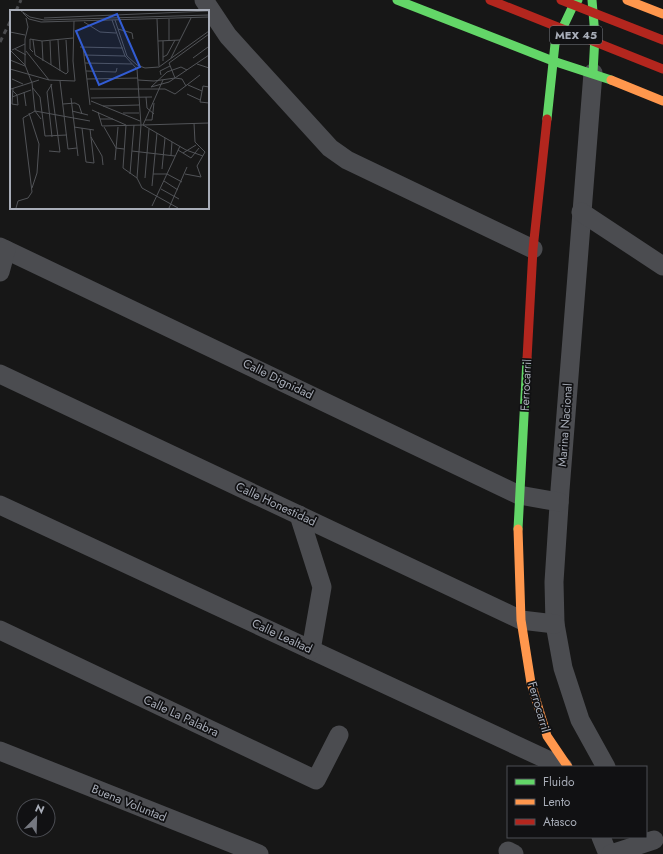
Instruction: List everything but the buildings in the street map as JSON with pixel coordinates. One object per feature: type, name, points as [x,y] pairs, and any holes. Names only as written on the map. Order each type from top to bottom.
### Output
[{"type":"street","points":[[204,0],[228,36],[330,148],[347,160],[533,249]]},
{"type":"street","points":[[397,0],[553,61],[592,73],[663,101]]},
{"type":"street","name":"MEX 45","points":[[490,0],[663,69]]},
{"type":"street","name":"MEX 45","points":[[561,0],[663,40]]},
{"type":"street","name":"Ferrocarril","points":[[567,766],[547,736],[531,683],[521,620],[518,560],[519,495],[533,249],[553,61],[555,44],[572,8],[578,0]]},
{"type":"street","points":[[592,0],[594,13],[595,52],[592,73]]},
{"type":"street","points":[[627,0],[663,14]]},
{"type":"street","name":"Marina Nacional","points":[[592,73],[554,582],[555,624],[564,668],[580,720],[605,766]]},
{"type":"street","points":[[581,212],[663,266]]},
{"type":"street","points":[[0,272],[3,248]]},
{"type":"street","name":"Calle Dignidad","points":[[3,248],[519,495],[559,502]]},
{"type":"street","name":"Calle Honestidad","points":[[0,374],[521,620],[555,624]]},
{"type":"street","name":"Calle Lealtad","points":[[0,505],[561,766]]},
{"type":"street","points":[[299,515],[322,587],[311,650]]},
{"type":"street","name":"Calle La Palabra","points":[[0,630],[316,780],[339,735]]},
{"type":"street","name":"Buena Voluntad","points":[[0,751],[259,854]]},
{"type":"street","points":[[601,838],[608,854]]},
{"type":"street","points":[[612,854],[654,839]]},
{"type":"railway","points":[[16,10],[21,0]]},
{"type":"railway","points":[[0,42],[10,22]]},
{"type":"traffic: fast","points":[[397,0],[553,61],[611,80]]},
{"type":"traffic: fast","points":[[547,119],[555,44],[572,8],[578,0]]},
{"type":"traffic: fast","points":[[592,0],[595,36],[593,73]]},
{"type":"traffic: fast","points":[[518,529],[527,359]]},
{"type":"traffic: slow","points":[[627,0],[663,14]]},
{"type":"traffic: slow","points":[[611,80],[663,101]]},
{"type":"traffic: slow","points":[[518,529],[521,620],[531,683],[547,736],[567,766]]},
{"type":"traffic: jam","points":[[490,0],[663,69]]},
{"type":"traffic: jam","points":[[561,0],[663,40]]},
{"type":"traffic: jam","points":[[527,359],[533,249],[547,119]]}]
